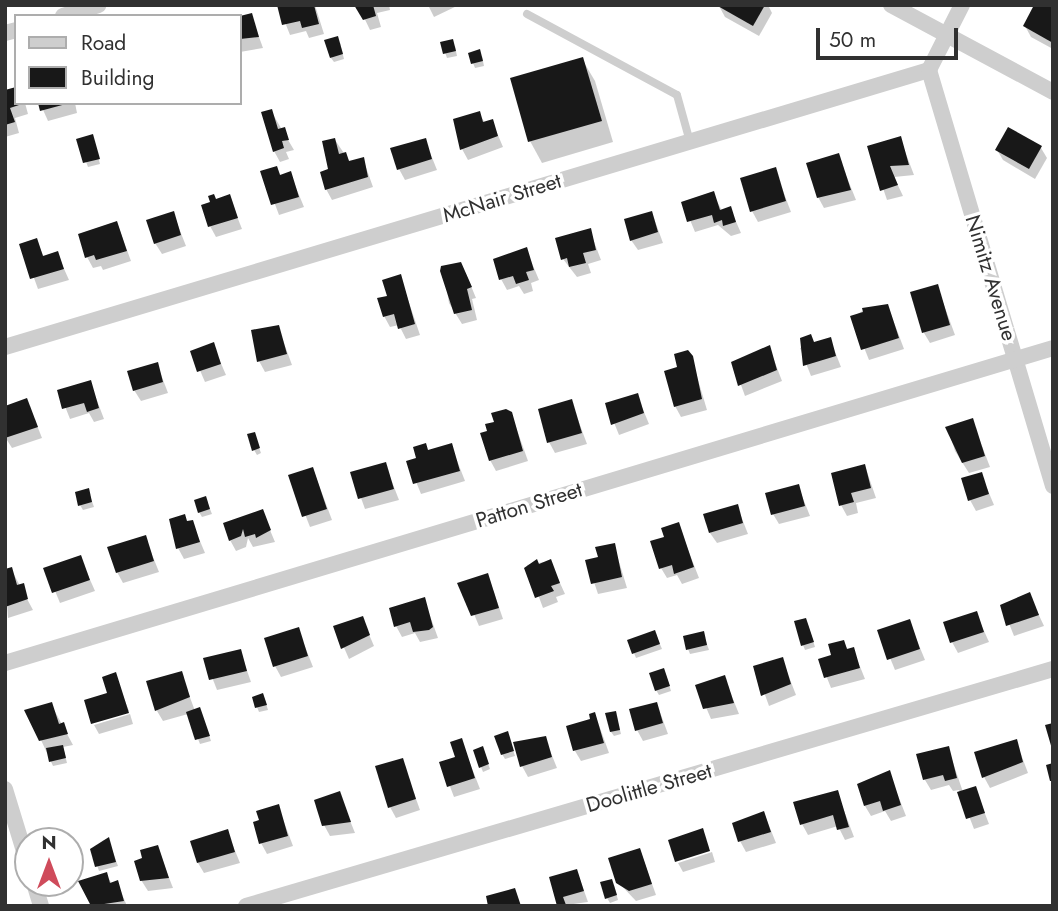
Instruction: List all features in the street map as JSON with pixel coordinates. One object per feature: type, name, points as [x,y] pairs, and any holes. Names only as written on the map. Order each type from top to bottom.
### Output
[{"type":"street","points":[[69,14],[98,5]]},
{"type":"street","points":[[891,5],[1053,92]]},
{"type":"street","points":[[929,70],[962,5]]},
{"type":"street","name":"McNair Street","points":[[5,347],[929,70]]},
{"type":"street","name":"Nimitz Avenue","points":[[929,70],[1053,486]]},
{"type":"street","name":"Patton Street","points":[[5,663],[1053,348]]},
{"type":"street","name":"Doolittle Street","points":[[246,906],[1053,669]]},
{"type":"street","points":[[5,789],[17,827]]},
{"type":"lane","points":[[527,14],[677,95],[690,142]]},
{"type":"building","points":[[277,5],[314,5],[319,24],[302,28],[300,21],[282,25]]},
{"type":"building","points":[[354,5],[373,5],[376,16],[363,20]]},
{"type":"building","points":[[716,5],[765,5],[753,26]]},
{"type":"building","points":[[1034,5],[1053,5],[1053,43],[1023,26]]},
{"type":"building","points":[[252,13],[259,37],[242,39],[242,16]]},
{"type":"building","points":[[338,36],[343,54],[330,58],[324,40]]},
{"type":"building","points":[[453,39],[456,51],[443,54],[440,42]]},
{"type":"building","points":[[480,49],[483,61],[471,64],[468,53]]},
{"type":"building","points":[[583,57],[602,121],[528,142],[510,78]]},
{"type":"building","points":[[14,88],[14,105],[19,105],[10,108],[15,122],[5,125],[5,90]]},
{"type":"building","points":[[38,105],[62,105],[40,111]]},
{"type":"building","points":[[272,109],[278,129],[285,127],[289,140],[282,141],[284,148],[273,152],[261,112]]},
{"type":"building","points":[[480,111],[483,122],[493,119],[498,136],[460,150],[453,119]]},
{"type":"building","points":[[1008,127],[1042,146],[1029,169],[995,150]]},
{"type":"building","points":[[93,134],[100,159],[83,163],[76,139]]},
{"type":"building","points":[[901,136],[909,165],[890,166],[898,185],[880,191],[867,146]]},
{"type":"building","points":[[335,138],[339,154],[346,152],[349,161],[364,157],[368,177],[325,190],[320,172],[328,169],[322,141]]},
{"type":"building","points":[[426,138],[432,159],[397,170],[390,148]]},
{"type":"building","points":[[839,153],[851,190],[817,198],[806,163]]},
{"type":"building","points":[[277,166],[280,175],[291,171],[299,197],[271,205],[260,171]]},
{"type":"building","points":[[776,167],[786,201],[750,212],[740,178]]},
{"type":"building","points":[[714,191],[720,210],[731,206],[736,222],[723,226],[722,220],[714,223],[712,215],[687,222],[681,202]]},
{"type":"building","points":[[214,194],[216,199],[230,194],[238,218],[208,227],[201,205],[210,202],[208,196]]},
{"type":"building","points":[[174,211],[181,235],[154,244],[146,220]]},
{"type":"building","points":[[652,211],[658,232],[630,241],[624,219]]},
{"type":"building","points":[[117,221],[127,251],[96,260],[94,255],[85,258],[78,234]]},
{"type":"building","points":[[591,228],[596,250],[583,253],[586,263],[569,267],[567,258],[561,260],[555,238]]},
{"type":"building","points":[[37,238],[43,256],[58,251],[64,269],[30,279],[19,244]]},
{"type":"building","points":[[527,247],[534,270],[526,272],[529,280],[516,284],[513,276],[499,280],[493,259]]},
{"type":"building","points":[[461,262],[472,287],[467,289],[472,310],[454,314],[440,271],[441,266]]},
{"type":"building","points":[[401,274],[415,324],[398,329],[394,314],[383,317],[377,298],[387,296],[382,280]]},
{"type":"building","points":[[938,284],[950,325],[922,333],[910,292]]},
{"type":"building","points":[[888,304],[899,338],[861,350],[850,316],[863,312],[862,308]]},
{"type":"building","points":[[279,325],[287,354],[257,362],[251,330]]},
{"type":"building","points":[[811,334],[814,342],[831,337],[836,356],[803,366],[800,338]]},
{"type":"building","points":[[214,342],[221,364],[197,372],[190,351]]},
{"type":"building","points":[[770,345],[777,370],[738,386],[731,362]]},
{"type":"building","points":[[688,350],[693,356],[702,399],[674,407],[664,371],[677,367],[674,354]]},
{"type":"building","points":[[158,362],[163,382],[133,391],[127,371]]},
{"type":"building","points":[[91,380],[99,408],[87,412],[84,403],[62,409],[57,390]]},
{"type":"building","points":[[638,393],[644,413],[611,425],[605,403]]},
{"type":"building","points":[[27,398],[38,427],[5,438],[5,406]]},
{"type":"building","points":[[572,399],[582,433],[547,443],[538,409]]},
{"type":"building","points":[[506,409],[512,412],[523,451],[489,461],[480,433],[487,431],[485,424],[494,422],[491,413]]},
{"type":"building","points":[[973,418],[985,456],[962,463],[945,427]]},
{"type":"building","points":[[255,432],[260,448],[252,451],[247,434]]},
{"type":"building","points":[[426,443],[428,450],[452,443],[460,471],[413,484],[406,461],[416,458],[413,447]]},
{"type":"building","points":[[386,462],[394,489],[358,499],[350,472]]},
{"type":"building","points":[[865,464],[871,488],[851,493],[854,502],[839,506],[831,473]]},
{"type":"building","points":[[313,467],[327,509],[302,517],[288,475]]},
{"type":"building","points":[[982,472],[989,494],[968,501],[961,478]]},
{"type":"building","points":[[799,484],[805,506],[771,515],[765,493]]},
{"type":"building","points":[[89,488],[92,502],[78,506],[75,492]]},
{"type":"building","points":[[206,496],[210,509],[198,513],[194,500]]},
{"type":"building","points":[[738,504],[743,523],[709,533],[703,514]]},
{"type":"building","points":[[263,509],[271,530],[256,538],[255,534],[245,537],[243,529],[241,536],[229,541],[223,523]]},
{"type":"building","points":[[185,514],[187,521],[193,520],[200,542],[176,549],[169,519]]},
{"type":"building","points":[[679,522],[694,567],[674,574],[672,565],[659,569],[650,541],[664,537],[661,528]]},
{"type":"building","points":[[146,535],[154,561],[116,573],[107,547]]},
{"type":"building","points":[[615,543],[622,577],[591,584],[585,560],[598,557],[595,547]]},
{"type":"building","points":[[81,555],[90,580],[52,593],[43,568]]},
{"type":"building","points":[[537,559],[539,564],[551,559],[560,583],[551,586],[554,591],[535,598],[524,568]]},
{"type":"building","points":[[12,567],[17,585],[24,583],[28,599],[5,607],[5,569]]},
{"type":"building","points":[[488,573],[499,608],[471,616],[457,583]]},
{"type":"building","points":[[1030,592],[1039,615],[1006,626],[1000,605]]},
{"type":"building","points":[[425,597],[433,627],[413,632],[410,622],[394,627],[389,608]]},
{"type":"building","points":[[977,611],[984,632],[950,643],[943,622]]},
{"type":"building","points":[[363,616],[370,635],[341,649],[333,626]]},
{"type":"building","points":[[806,618],[814,642],[801,646],[794,621]]},
{"type":"building","points":[[910,619],[920,649],[887,660],[877,630]]},
{"type":"building","points":[[299,627],[308,656],[273,667],[264,638]]},
{"type":"building","points":[[655,630],[660,644],[632,654],[627,640]]},
{"type":"building","points":[[704,631],[707,645],[686,650],[683,636]]},
{"type":"building","points":[[844,640],[847,649],[854,647],[860,668],[824,678],[818,659],[831,655],[828,644]]},
{"type":"building","points":[[241,649],[247,671],[209,680],[203,658]]},
{"type":"building","points":[[783,657],[791,684],[761,696],[753,666]]},
{"type":"building","points":[[664,668],[670,686],[655,691],[649,673]]},
{"type":"building","points":[[182,671],[190,697],[155,711],[146,681]]},
{"type":"building","points":[[116,672],[129,713],[91,724],[84,700],[107,693],[102,677]]},
{"type":"building","points":[[725,675],[734,703],[703,709],[695,685]]},
{"type":"building","points":[[263,693],[267,705],[255,708],[252,697]]},
{"type":"building","points":[[52,702],[59,724],[64,722],[68,734],[39,741],[24,710]]},
{"type":"building","points":[[657,702],[663,723],[635,731],[629,709]]},
{"type":"building","points":[[200,707],[210,736],[195,740],[186,712]]},
{"type":"building","points":[[616,711],[620,730],[610,732],[605,713]]},
{"type":"building","points":[[595,712],[604,743],[573,751],[566,726],[590,719],[589,714]]},
{"type":"building","points":[[1053,723],[1053,749],[1052,749],[1045,725]]},
{"type":"building","points":[[508,731],[514,751],[501,755],[494,736]]},
{"type":"building","points":[[546,736],[552,757],[520,767],[513,742]]},
{"type":"building","points":[[462,738],[475,778],[447,787],[439,762],[455,757],[450,742]]},
{"type":"building","points":[[1017,739],[1023,762],[982,778],[974,752]]},
{"type":"building","points":[[63,745],[66,758],[49,762],[46,748]]},
{"type":"building","points":[[483,746],[489,764],[479,768],[473,750]]},
{"type":"building","points":[[949,746],[957,778],[945,781],[943,775],[923,780],[916,754]]},
{"type":"building","points":[[403,758],[416,799],[388,808],[375,766]]},
{"type":"building","points":[[1053,763],[1053,781],[1050,781],[1046,765]]},
{"type":"building","points":[[890,770],[901,805],[883,811],[880,801],[864,806],[857,784]]},
{"type":"building","points":[[976,786],[985,813],[966,819],[957,792]]},
{"type":"building","points":[[838,790],[849,827],[837,830],[833,815],[800,825],[793,802]]},
{"type":"building","points":[[340,791],[351,822],[322,826],[314,800]]},
{"type":"building","points":[[279,804],[288,836],[259,844],[253,822],[259,820],[256,811]]},
{"type":"building","points":[[764,811],[771,832],[738,842],[732,823]]},
{"type":"building","points":[[703,828],[710,851],[675,862],[668,840]]},
{"type":"building","points":[[228,829],[235,852],[197,863],[190,841]]},
{"type":"building","points":[[109,837],[116,862],[95,867],[90,849]]},
{"type":"building","points":[[158,845],[169,878],[140,881],[134,861],[142,858],[140,850]]},
{"type":"building","points":[[640,848],[652,884],[629,891],[616,883],[608,858]]},
{"type":"building","points":[[577,869],[584,891],[563,897],[566,905],[557,906],[549,877]]},
{"type":"building","points":[[107,872],[110,883],[118,880],[124,901],[91,906],[84,893],[84,879]]},
{"type":"building","points":[[612,879],[617,895],[605,899],[600,882]]},
{"type":"building","points":[[515,888],[521,906],[488,906],[486,896]]}]
